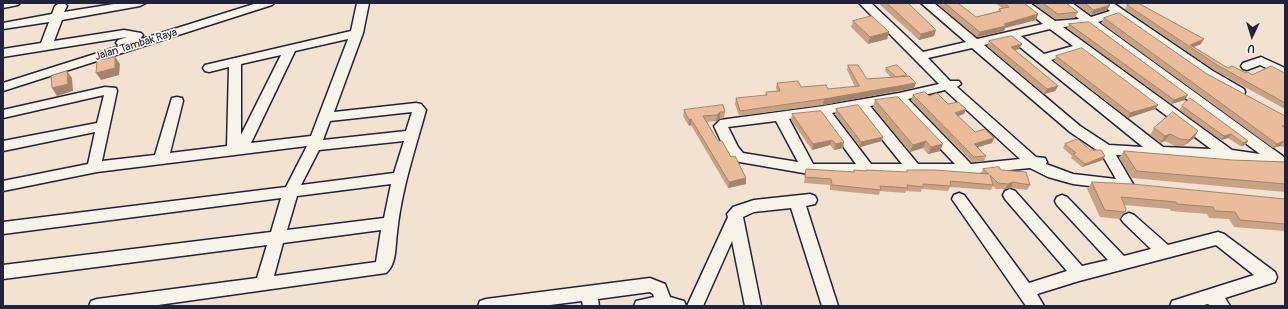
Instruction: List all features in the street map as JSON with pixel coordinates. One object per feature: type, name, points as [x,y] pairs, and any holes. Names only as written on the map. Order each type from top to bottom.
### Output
[{"type":"street","points":[[3,4],[14,3]]},
{"type":"street","points":[[3,26],[59,12],[140,3]]},
{"type":"street","name":"Jalan Tambak Raya","points":[[3,87],[268,3]]},
{"type":"street","points":[[263,284],[291,191],[315,143],[325,117],[356,33],[363,3]]},
{"type":"street","points":[[865,3],[924,55]]},
{"type":"street","points":[[876,3],[953,85],[1040,165],[1068,179],[1141,186]]},
{"type":"street","points":[[927,3],[1075,129],[1106,150],[1126,184]]},
{"type":"street","points":[[1023,3],[1228,156]]},
{"type":"street","points":[[1065,3],[1282,161]]},
{"type":"street","points":[[1106,3],[1208,74],[1251,100]]},
{"type":"street","points":[[46,46],[59,12]]},
{"type":"street","points":[[924,55],[1052,25],[1089,21],[1119,12]]},
{"type":"street","points":[[209,68],[356,33]]},
{"type":"street","points":[[3,53],[124,34],[137,35],[133,40],[127,42],[3,79]]},
{"type":"street","points":[[1012,35],[1043,58],[1158,151]]},
{"type":"street","points":[[1043,58],[1083,48]]},
{"type":"street","points":[[237,150],[290,49]]},
{"type":"street","points":[[1247,66],[1261,61],[1285,73]]},
{"type":"street","points":[[235,62],[237,150]]},
{"type":"street","points":[[953,85],[860,104],[781,117],[725,123],[721,126],[732,150],[739,157],[809,169],[914,170],[1040,165]]},
{"type":"street","points":[[3,114],[105,91],[111,91],[95,163],[97,168]]},
{"type":"street","points":[[898,97],[968,169]]},
{"type":"street","points":[[161,159],[177,101]]},
{"type":"street","points":[[860,104],[914,170]]},
{"type":"street","points":[[97,306],[380,268],[385,264],[390,224],[400,178],[419,110],[416,107],[325,117]]},
{"type":"street","points":[[823,110],[868,170]]},
{"type":"street","points":[[781,117],[809,169]]},
{"type":"street","points":[[3,146],[104,126]]},
{"type":"street","points":[[3,186],[97,168],[161,159],[237,150],[413,135]]},
{"type":"street","points":[[1106,150],[1158,151],[1282,161]]},
{"type":"street","points":[[3,228],[400,178]]},
{"type":"street","points":[[1010,195],[1079,274]]},
{"type":"street","points":[[959,199],[1036,306]]},
{"type":"street","points":[[695,306],[735,214],[738,211],[754,206],[803,201],[830,306]]},
{"type":"street","points":[[1062,201],[1121,263]]},
{"type":"street","points":[[735,214],[753,306]]},
{"type":"street","points":[[1129,219],[1164,251]]},
{"type":"street","points":[[3,272],[390,224]]},
{"type":"street","points":[[1025,291],[1079,274],[1218,238],[1269,277],[1216,301],[1178,306]]},
{"type":"street","points":[[486,306],[590,299],[650,285],[657,286],[670,304],[642,306]]},
{"type":"building","points":[[887,3],[908,3],[936,30],[921,34]]},
{"type":"building","points":[[945,3],[958,3],[976,17],[1001,11],[999,9],[1009,7],[1005,3],[1024,3],[1038,14],[1004,24],[1006,26],[980,32]]},
{"type":"building","points":[[1043,3],[1066,3],[1078,12],[1058,14]]},
{"type":"building","points":[[1085,3],[1107,3],[1110,5],[1094,10]]},
{"type":"building","points":[[1138,3],[1204,39],[1190,45],[1228,68],[1232,66],[1252,75],[1271,66],[1285,73],[1285,103],[1217,65],[1127,5]]},
{"type":"building","points":[[1119,13],[1207,74],[1285,116],[1285,125],[1282,126],[1285,128],[1285,141],[1277,144],[1104,18]]},
{"type":"building","points":[[872,16],[889,32],[870,37],[853,21]]},
{"type":"building","points":[[1089,22],[1188,95],[1174,100],[1069,24]]},
{"type":"building","points":[[1012,36],[1022,44],[1011,47],[1058,86],[1047,89],[989,41]]},
{"type":"building","points":[[1082,48],[1158,105],[1130,113],[1056,56]]},
{"type":"building","points":[[115,57],[115,68],[96,73],[97,61]]},
{"type":"building","points":[[848,65],[858,65],[867,79],[909,76],[916,83],[824,99],[740,111],[736,98],[767,95],[766,92],[780,91],[777,83],[798,81],[801,87],[826,85],[828,89],[859,86]]},
{"type":"building","points":[[897,65],[907,75],[896,77],[886,68]]},
{"type":"building","points":[[67,71],[68,84],[52,88],[51,76]]},
{"type":"building","points":[[925,92],[929,96],[937,93],[948,104],[958,102],[966,109],[955,113],[975,132],[985,129],[994,138],[974,144],[986,156],[974,157],[913,95]]},
{"type":"building","points":[[898,97],[943,144],[931,147],[926,141],[913,145],[875,100]]},
{"type":"building","points":[[1190,98],[1248,141],[1243,143],[1231,134],[1224,136],[1182,106]]},
{"type":"building","points":[[723,105],[725,112],[720,112],[717,115],[703,116],[718,141],[722,141],[731,157],[735,156],[746,178],[729,182],[684,110]]},
{"type":"building","points":[[858,105],[883,137],[861,142],[836,109]]},
{"type":"building","points":[[821,111],[844,142],[836,144],[832,140],[813,144],[792,114]]},
{"type":"building","points":[[1173,112],[1198,131],[1189,140],[1180,139],[1170,134],[1165,136],[1154,128]]},
{"type":"building","points":[[1078,139],[1090,150],[1101,150],[1105,156],[1085,164],[1073,154],[1076,153],[1065,144]]},
{"type":"building","points":[[1124,151],[1232,160],[1285,162],[1285,184],[1137,171]]},
{"type":"building","points":[[999,167],[1001,170],[1026,172],[1030,185],[1013,182],[1008,184],[998,183],[990,175],[993,185],[950,181],[951,186],[923,184],[923,187],[907,185],[908,188],[880,186],[881,190],[832,185],[831,179],[805,177],[806,169],[854,172],[854,170],[907,172],[907,170],[934,170],[989,174],[983,169]]},
{"type":"building","points":[[1092,182],[1132,184],[1285,199],[1285,224],[1240,220],[1235,212],[1215,211],[1213,207],[1121,197],[1126,209],[1125,212],[1105,210]]}]
